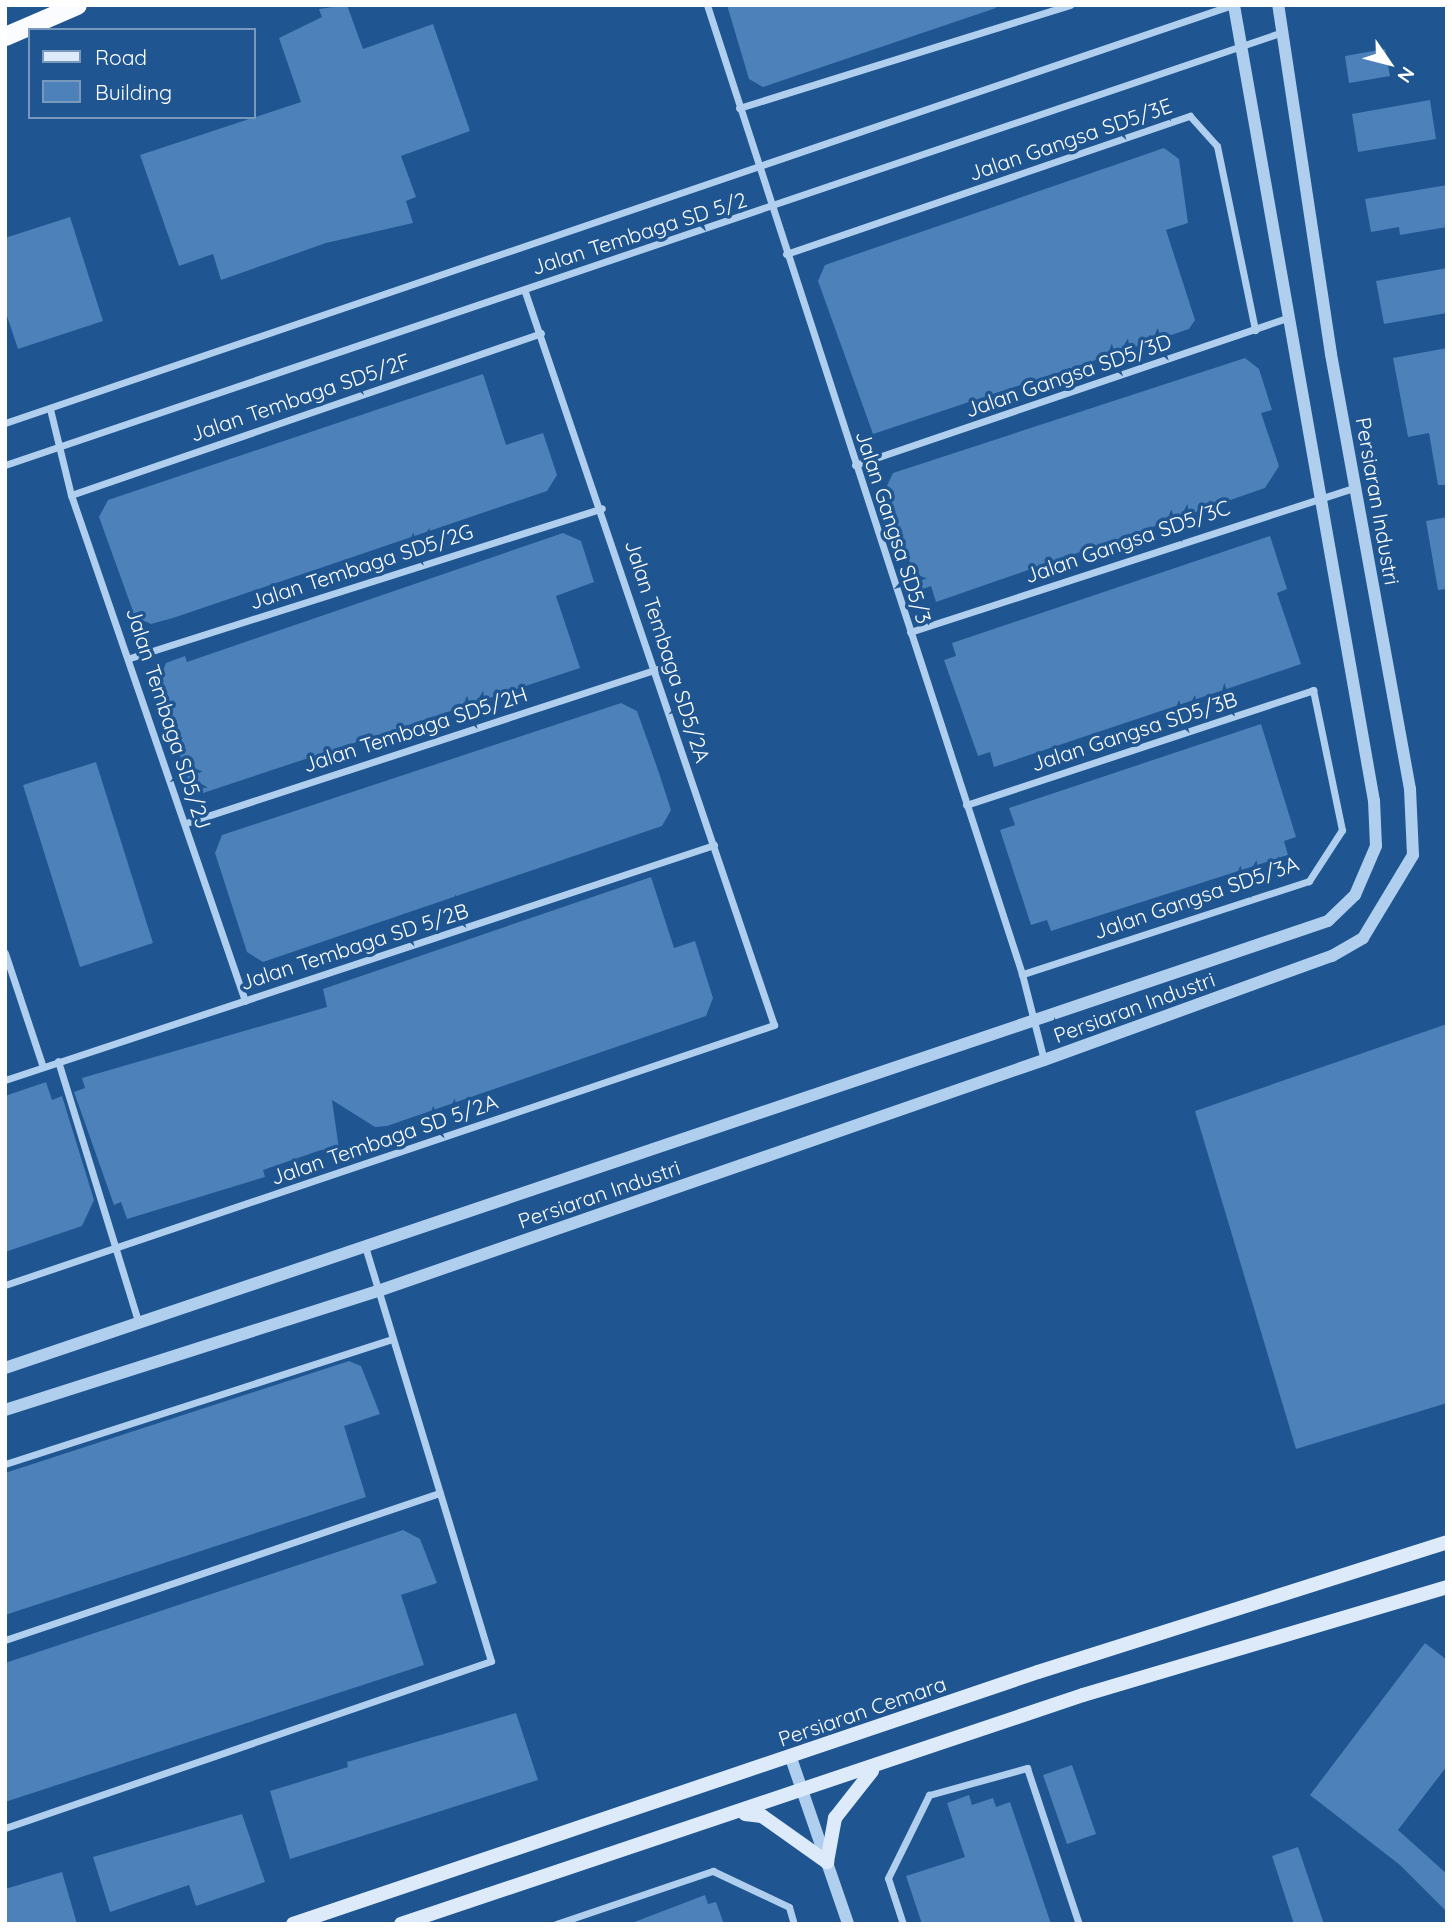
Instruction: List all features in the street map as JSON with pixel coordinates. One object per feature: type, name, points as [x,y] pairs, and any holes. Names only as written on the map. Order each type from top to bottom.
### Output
[{"type":"highway","points":[[5,36],[77,5]]},
{"type":"main road","name":"Persiaran Cemara","points":[[293,1924],[1447,1542]]},
{"type":"main road","points":[[401,1924],[803,1794],[1083,1695],[1447,1587]]},
{"type":"main road","points":[[739,1814],[762,1816],[827,1862],[835,1818],[876,1767]]},
{"type":"street","name":"Jalan Gangsa SD5/3","points":[[707,5],[770,207],[1022,974],[1044,1060]]},
{"type":"street","points":[[739,107],[1070,5]]},
{"type":"street","name":"Persiaran Industri","points":[[5,1368],[1033,1017],[1328,921],[1368,874],[1376,846],[1374,801],[1244,47],[1233,5]]},
{"type":"street","name":"Jalan Tembaga SD 5/2","points":[[5,423],[759,170],[1233,5]]},
{"type":"street","name":"Persiaran Industri","points":[[5,1410],[378,1291],[1044,1060],[1332,956],[1363,938],[1400,885],[1413,855],[1410,789],[1356,487],[1278,5]]},
{"type":"street","name":"Jalan Tembaga SD 5/2","points":[[5,465],[1283,32]]},
{"type":"street","name":"Jalan Gangsa SD5/3E","points":[[786,254],[1190,117],[1217,146],[1255,330]]},
{"type":"street","name":"Jalan Tembaga SD5/2A","points":[[524,289],[603,508],[774,1025]]},
{"type":"street","name":"Jalan Gangsa SD5/3D","points":[[855,465],[1291,317]]},
{"type":"street","name":"Jalan Tembaga SD5/2F","points":[[71,495],[541,333]]},
{"type":"street","name":"Jalan Tembaga SD5/2J","points":[[50,409],[71,495],[130,657],[245,1001]]},
{"type":"street","name":"Jalan Gangsa SD5/3C","points":[[910,632],[1320,494],[1356,487]]},
{"type":"street","name":"Jalan Tembaga SD5/2G","points":[[130,657],[603,508]]},
{"type":"street","name":"Jalan Tembaga SD5/2H","points":[[186,822],[656,669]]},
{"type":"street","name":"Jalan Gangsa SD5/3B","points":[[966,805],[1313,690]]},
{"type":"street","name":"Jalan Gangsa SD5/3A","points":[[1022,974],[1309,881],[1342,830],[1313,690]]},
{"type":"street","name":"Jalan Tembaga SD 5/2B","points":[[5,1080],[714,845]]},
{"type":"street","points":[[5,953],[43,1067]]},
{"type":"street","name":"Jalan Tembaga SD 5/2A","points":[[5,1285],[774,1025]]},
{"type":"street","points":[[58,1061],[119,1247],[139,1324]]},
{"type":"street","points":[[5,1828],[491,1661],[390,1340],[365,1245]]},
{"type":"street","points":[[5,1464],[390,1340]]},
{"type":"street","points":[[5,1640],[440,1493]]},
{"type":"street","points":[[790,1758],[848,1924]]},
{"type":"street","points":[[903,1924],[888,1878],[929,1795],[1027,1768],[1079,1924]]},
{"type":"street","points":[[556,1924],[713,1871],[789,1907],[794,1924]]},
{"type":"building","points":[[347,5],[363,49],[433,24],[470,131],[401,156],[416,197],[406,201],[413,223],[326,243],[221,280],[213,254],[179,266],[140,155],[301,102],[279,38],[322,17],[319,9]]},
{"type":"building","points":[[727,5],[995,5],[996,8],[763,87],[749,79]]},
{"type":"building","points":[[1385,49],[1390,76],[1349,83],[1345,56]]},
{"type":"building","points":[[1430,100],[1436,139],[1358,152],[1352,114]]},
{"type":"building","points":[[1164,148],[1179,159],[1188,223],[1166,230],[1195,320],[1189,329],[873,434],[818,281],[825,265]]},
{"type":"building","points":[[1447,185],[1447,227],[1400,235],[1399,227],[1371,232],[1365,199]]},
{"type":"building","points":[[70,217],[103,321],[18,349],[5,310],[5,238]]},
{"type":"building","points":[[1447,268],[1447,313],[1384,324],[1376,281]]},
{"type":"building","points":[[1447,348],[1447,485],[1438,485],[1429,433],[1408,437],[1393,358]]},
{"type":"building","points":[[1245,358],[1259,369],[1272,410],[1261,413],[1279,466],[1265,488],[936,602],[931,586],[920,590],[884,492],[893,473]]},
{"type":"building","points":[[483,374],[506,445],[543,433],[557,475],[547,491],[173,618],[151,624],[135,617],[99,517],[108,500]]},
{"type":"building","points":[[1447,517],[1447,589],[1438,590],[1426,521]]},
{"type":"building","points":[[563,533],[581,541],[594,582],[556,596],[580,668],[203,793],[190,785],[157,687],[166,663],[185,656],[187,662]]},
{"type":"building","points":[[1270,536],[1287,589],[1277,593],[1301,664],[994,767],[990,752],[978,756],[944,660],[956,656],[952,643]]},
{"type":"building","points":[[621,703],[637,711],[658,770],[671,810],[662,826],[263,962],[247,952],[215,853],[222,835]]},
{"type":"building","points":[[1261,724],[1296,837],[1284,841],[1288,855],[1051,931],[1047,920],[1031,925],[1000,830],[1015,825],[1009,808]]},
{"type":"building","points":[[96,762],[153,943],[80,967],[23,785]]},
{"type":"building","points":[[651,877],[674,948],[695,941],[713,998],[706,1016],[387,1126],[375,1127],[332,1100],[339,1149],[321,1150],[263,1170],[265,1177],[127,1219],[121,1202],[114,1205],[74,1092],[85,1088],[82,1078],[327,1007],[323,989]]},
{"type":"building","points":[[1447,1024],[1447,1403],[1296,1449],[1195,1111]]},
{"type":"building","points":[[46,1082],[52,1100],[62,1096],[94,1200],[82,1226],[5,1252],[5,1096]]},
{"type":"building","points":[[349,1361],[361,1366],[380,1414],[344,1426],[366,1497],[5,1615],[5,1473]]},
{"type":"building","points":[[403,1530],[420,1539],[437,1583],[401,1595],[424,1665],[5,1802],[5,1663]]},
{"type":"building","points":[[1425,1643],[1447,1660],[1447,1766],[1398,1830],[1447,1874],[1447,1912],[1400,1865],[1310,1795]]},
{"type":"building","points":[[516,1713],[538,1780],[290,1859],[270,1791],[348,1767],[347,1762]]},
{"type":"building","points":[[1072,1765],[1096,1834],[1067,1844],[1043,1775]]},
{"type":"building","points":[[969,1795],[972,1805],[993,1798],[996,1807],[1010,1802],[1051,1924],[922,1924],[906,1876],[965,1857],[947,1803]]},
{"type":"building","points":[[242,1814],[265,1882],[196,1906],[189,1885],[110,1912],[93,1857]]},
{"type":"building","points":[[1298,1847],[1324,1924],[1294,1924],[1272,1856]]},
{"type":"building","points":[[62,1872],[77,1924],[5,1924],[5,1889]]},
{"type":"building","points":[[705,1895],[708,1904],[716,1902],[724,1924],[629,1924]]}]
